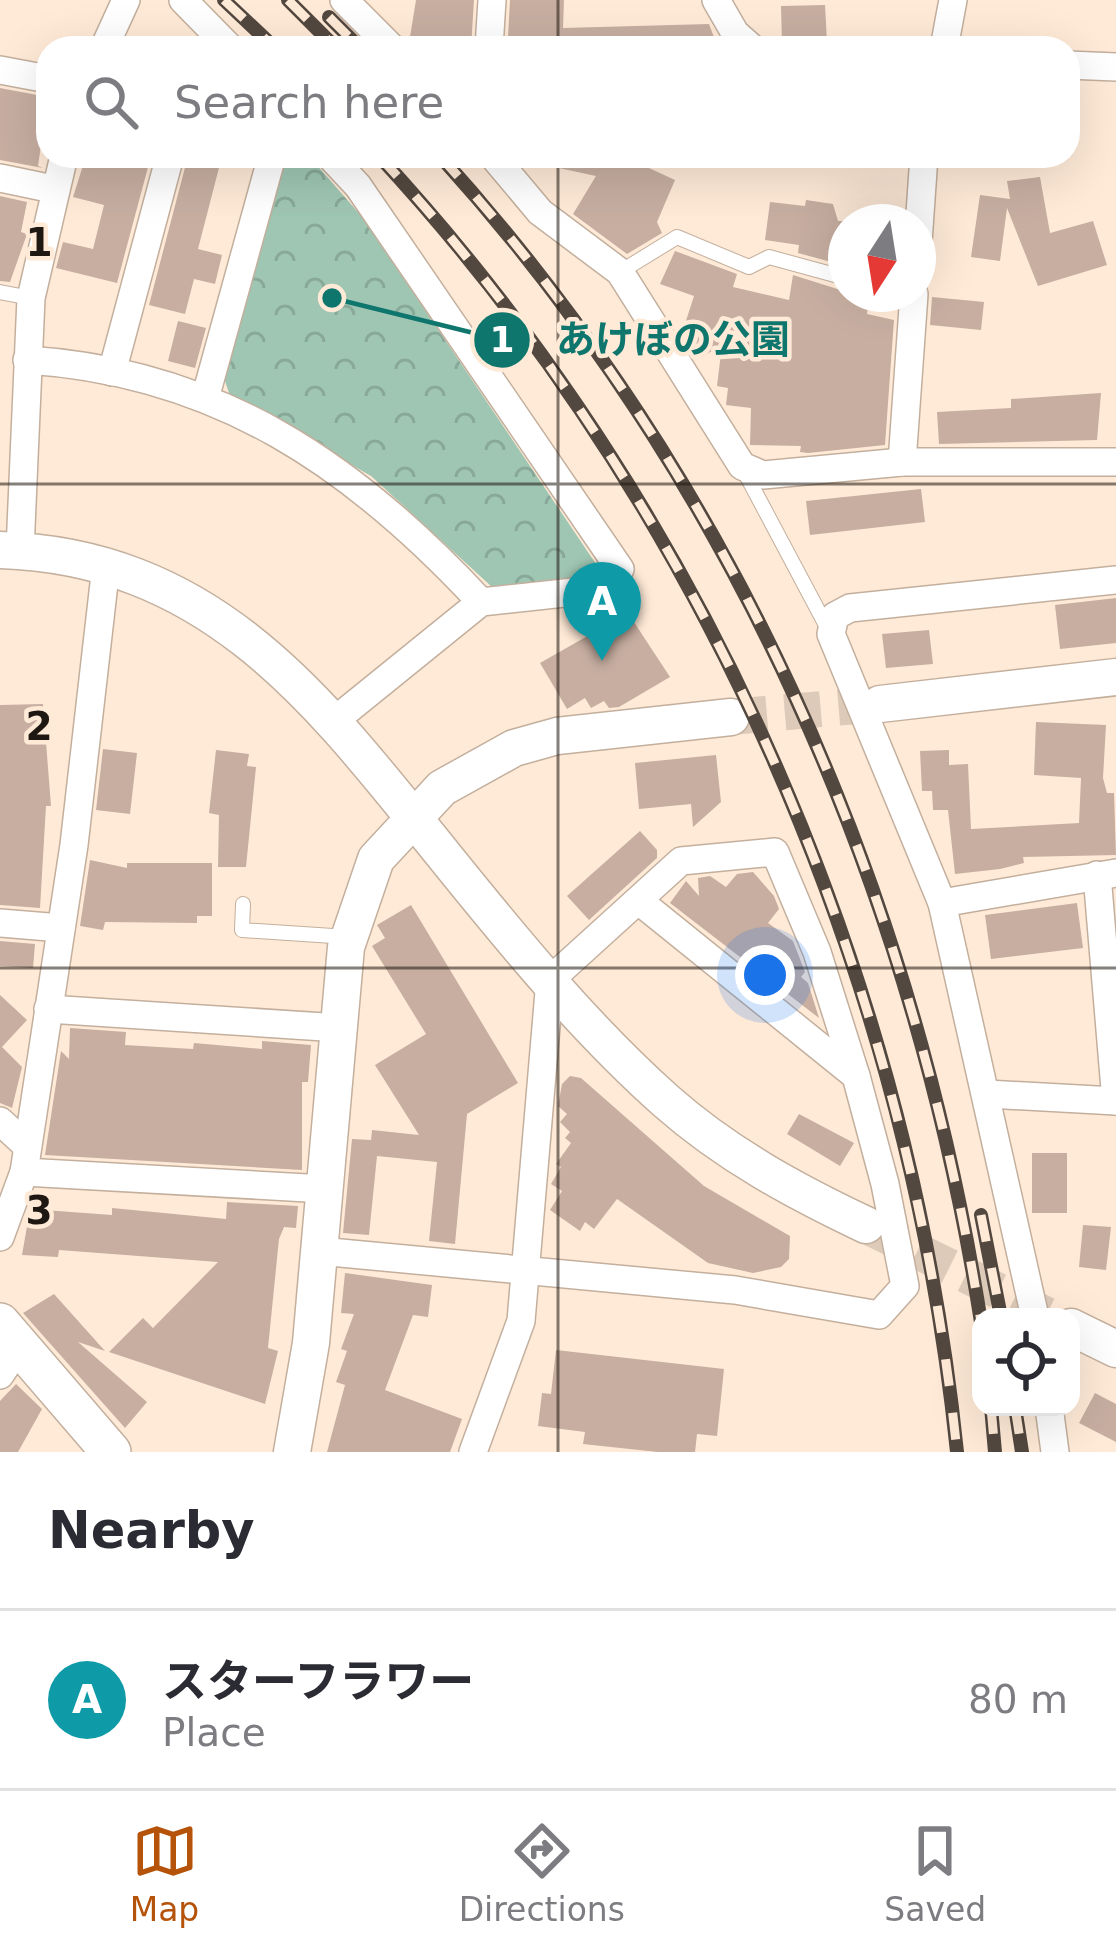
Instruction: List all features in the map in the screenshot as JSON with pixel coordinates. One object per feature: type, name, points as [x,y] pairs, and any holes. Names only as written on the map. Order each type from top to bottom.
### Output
[{"type":"main road","points":[[7,1348],[111,1452]]},
{"type":"street","points":[[110,36],[127,0]]},
{"type":"street","points":[[183,0],[218,36]]},
{"type":"street","points":[[344,0],[380,36]]},
{"type":"street","points":[[490,36],[493,0]]},
{"type":"street","points":[[716,0],[738,36]]},
{"type":"street","points":[[946,36],[953,0]]},
{"type":"street","points":[[1080,66],[1116,67]]},
{"type":"street","points":[[0,70],[36,77]]},
{"type":"street","points":[[60,168],[31,298],[10,550],[106,566],[154,583],[232,625],[282,665],[334,721],[550,980],[664,1100],[780,1184],[866,1225]]},
{"type":"street","points":[[112,372],[167,168]]},
{"type":"street","points":[[206,395],[261,168]]},
{"type":"street","points":[[334,721],[481,602],[611,588],[620,569],[341,168]]},
{"type":"street","points":[[503,168],[540,212],[620,272],[742,466],[763,475],[902,462],[1116,462]]},
{"type":"street","points":[[921,204],[923,168]]},
{"type":"street","points":[[0,178],[53,189]]},
{"type":"street","points":[[902,462],[913,312]]},
{"type":"street","points":[[26,360],[112,372],[206,395],[291,440],[368,490],[481,602]]},
{"type":"street","points":[[0,1237],[25,1159],[49,1009],[106,566]]},
{"type":"street","points":[[1033,1308],[942,903],[831,634],[835,616],[850,608],[1116,580]]},
{"type":"street","points":[[880,704],[1116,677]]},
{"type":"street","points":[[292,1452],[302,1411],[320,1251],[348,937],[376,859],[412,814],[442,788],[514,748],[557,736],[731,717]]},
{"type":"street","points":[[320,1251],[525,1271],[735,1290],[879,1316],[905,1286],[886,1184],[817,952],[775,851],[681,861],[550,980],[525,1271],[521,1322],[473,1452]]},
{"type":"street","points":[[942,903],[1107,874],[1116,1101],[987,1094]]},
{"type":"street","points":[[639,901],[856,1076]]},
{"type":"street","points":[[0,923],[61,928]]},
{"type":"street","points":[[49,1009],[340,1028]]},
{"type":"street","points":[[0,1121],[25,1159]]},
{"type":"street","points":[[25,1159],[325,1189]]},
{"type":"street","points":[[1080,1331],[1116,1349]]},
{"type":"street","points":[[1050,1416],[1055,1452]]},
{"type":"lane","points":[[620,272],[677,237],[749,267],[769,257],[828,273]]},
{"type":"lane","points":[[0,292],[31,298]]},
{"type":"lane","points":[[742,466],[831,634]]},
{"type":"lane","points":[[244,904],[242,930],[348,937]]},
{"type":"green space","points":[[283,168],[319,168],[363,218],[596,564],[593,575],[492,587],[371,476],[230,396],[224,378]]},
{"type":"building","points":[[416,0],[474,0],[472,36],[410,36]]},
{"type":"building","points":[[510,0],[564,0],[563,28],[709,24],[714,36],[508,36]]},
{"type":"building","points":[[825,5],[827,36],[782,36],[781,6]]},
{"type":"building","points":[[0,88],[36,95],[36,167],[0,160]]},
{"type":"building","points":[[82,168],[148,168],[117,283],[56,268],[63,242],[93,249],[104,205],[73,197]]},
{"type":"building","points":[[185,168],[219,168],[198,249],[222,255],[215,284],[194,279],[185,314],[149,305]]},
{"type":"building","points":[[558,168],[649,168],[675,180],[657,222],[662,233],[627,254],[573,214],[596,176]]},
{"type":"building","points":[[1040,177],[1050,233],[1093,221],[1107,265],[1038,286],[1007,208],[1000,261],[971,257],[980,195],[1010,199],[1007,181]]},
{"type":"building","points":[[0,196],[27,202],[21,232],[27,234],[10,282],[0,281]]},
{"type":"building","points":[[806,200],[833,204],[828,204],[828,261],[798,253],[799,245],[765,240],[770,202],[805,206]]},
{"type":"building","points":[[675,251],[737,274],[733,287],[789,300],[793,275],[828,286],[828,312],[867,312],[894,320],[885,445],[808,453],[800,452],[801,446],[750,445],[751,408],[726,405],[728,388],[717,386],[722,345],[702,357],[684,327],[694,296],[660,284]]},
{"type":"building","points":[[936,297],[984,302],[981,330],[930,325]]},
{"type":"building","points":[[178,321],[206,328],[195,368],[168,361]]},
{"type":"building","points":[[1101,393],[1097,440],[939,444],[937,412],[1011,408],[1011,399]]},
{"type":"building","points":[[921,489],[925,522],[810,535],[806,501]]},
{"type":"building","points":[[1116,598],[1116,643],[1060,649],[1055,605]]},
{"type":"building","points":[[628,613],[670,677],[619,707],[609,708],[604,701],[591,708],[585,698],[567,709],[540,663]]},
{"type":"building","points":[[929,630],[933,664],[886,668],[882,634]]},
{"type":"building","points":[[43,704],[51,806],[46,806],[40,908],[0,905],[0,705]]},
{"type":"building","points":[[1036,722],[1106,725],[1103,778],[1107,793],[1114,793],[1116,855],[1023,857],[1024,863],[1000,869],[955,874],[948,810],[933,810],[932,791],[922,791],[920,751],[949,750],[949,765],[968,764],[971,829],[1079,823],[1081,778],[1034,775]]},
{"type":"building","points":[[103,749],[137,753],[130,814],[96,810]]},
{"type":"building","points":[[216,750],[249,754],[247,766],[256,767],[246,867],[218,867],[219,815],[209,813]]},
{"type":"building","points":[[716,755],[721,802],[693,827],[691,804],[639,809],[635,763]]},
{"type":"building","points":[[640,831],[657,850],[657,858],[589,920],[567,896]]},
{"type":"building","points":[[90,860],[127,868],[127,863],[212,863],[212,916],[197,916],[197,923],[105,922],[103,930],[80,926]]},
{"type":"building","points":[[753,872],[774,896],[779,909],[768,923],[793,941],[805,972],[801,977],[808,983],[819,1018],[670,903],[686,881],[699,896],[698,878],[710,876],[726,887],[737,874]]},
{"type":"building","points":[[1077,903],[1083,948],[991,959],[985,915]]},
{"type":"building","points":[[411,905],[518,1083],[467,1114],[455,1244],[429,1241],[437,1162],[377,1156],[369,1235],[343,1233],[352,1139],[371,1140],[372,1130],[419,1135],[375,1065],[426,1034],[372,946],[385,938],[377,925]]},
{"type":"building","points":[[0,941],[35,944],[33,968],[0,966]]},
{"type":"building","points":[[0,995],[27,1020],[2,1047],[22,1067],[12,1108],[0,1103]]},
{"type":"building","points":[[70,1028],[126,1032],[125,1045],[193,1049],[194,1043],[262,1049],[262,1041],[311,1045],[308,1082],[302,1082],[302,1170],[45,1155],[61,1051],[69,1059]]},
{"type":"building","points":[[570,1076],[581,1078],[704,1186],[790,1236],[789,1259],[781,1267],[753,1273],[708,1263],[617,1199],[594,1229],[585,1222],[580,1231],[550,1210],[562,1191],[551,1184],[561,1167],[556,1164],[571,1143],[565,1138],[570,1132],[560,1122],[567,1114],[558,1106],[562,1084]]},
{"type":"building","points":[[799,1114],[854,1143],[840,1166],[787,1134]]},
{"type":"building","points":[[1032,1153],[1067,1153],[1067,1213],[1032,1213]]},
{"type":"building","points":[[227,1202],[298,1206],[296,1228],[284,1227],[279,1239],[268,1348],[278,1351],[265,1404],[109,1352],[143,1318],[153,1328],[218,1262],[59,1250],[58,1257],[22,1255],[30,1209],[112,1215],[112,1208],[226,1219]]},
{"type":"building","points":[[1083,1225],[1111,1227],[1106,1270],[1079,1267]]},
{"type":"building","points":[[345,1273],[432,1285],[428,1317],[413,1315],[385,1390],[462,1419],[450,1452],[327,1452],[345,1385],[336,1382],[347,1351],[341,1349],[354,1314],[341,1313]]},
{"type":"building","points":[[54,1294],[105,1351],[78,1342],[147,1402],[125,1428],[23,1313]]},
{"type":"building","points":[[556,1350],[724,1369],[717,1436],[697,1434],[695,1452],[658,1452],[583,1444],[585,1432],[538,1426],[542,1393],[551,1394]]},
{"type":"building","points":[[16,1384],[42,1409],[18,1452],[0,1452],[0,1401]]},
{"type":"building","points":[[1095,1393],[1116,1404],[1116,1442],[1079,1423]]},
{"type":"tunnel","points":[[731,717],[880,704]]},
{"type":"tunnel","points":[[869,1227],[1033,1308]]},
{"type":"railway","points":[[224,0],[262,36]]},
{"type":"railway","points":[[288,0],[324,36]]},
{"type":"railway","points":[[329,17],[348,36]]},
{"type":"railway","points":[[389,168],[496,294],[600,441],[693,596],[772,758],[839,925],[892,1098],[932,1274],[957,1452]]},
{"type":"railway","points":[[450,168],[545,282],[640,415],[723,554],[796,699],[858,849],[909,1003],[950,1161],[978,1308]]},
{"type":"railway","points":[[981,1215],[999,1308]]},
{"type":"railway","points":[[992,1416],[995,1452]]},
{"type":"railway","points":[[1016,1416],[1022,1452]]},
{"type":"place","name":"あけぼの公園","points":[[332,298]]},
{"type":"place","name":"スターフラワー","points":[[602,661]]}]
